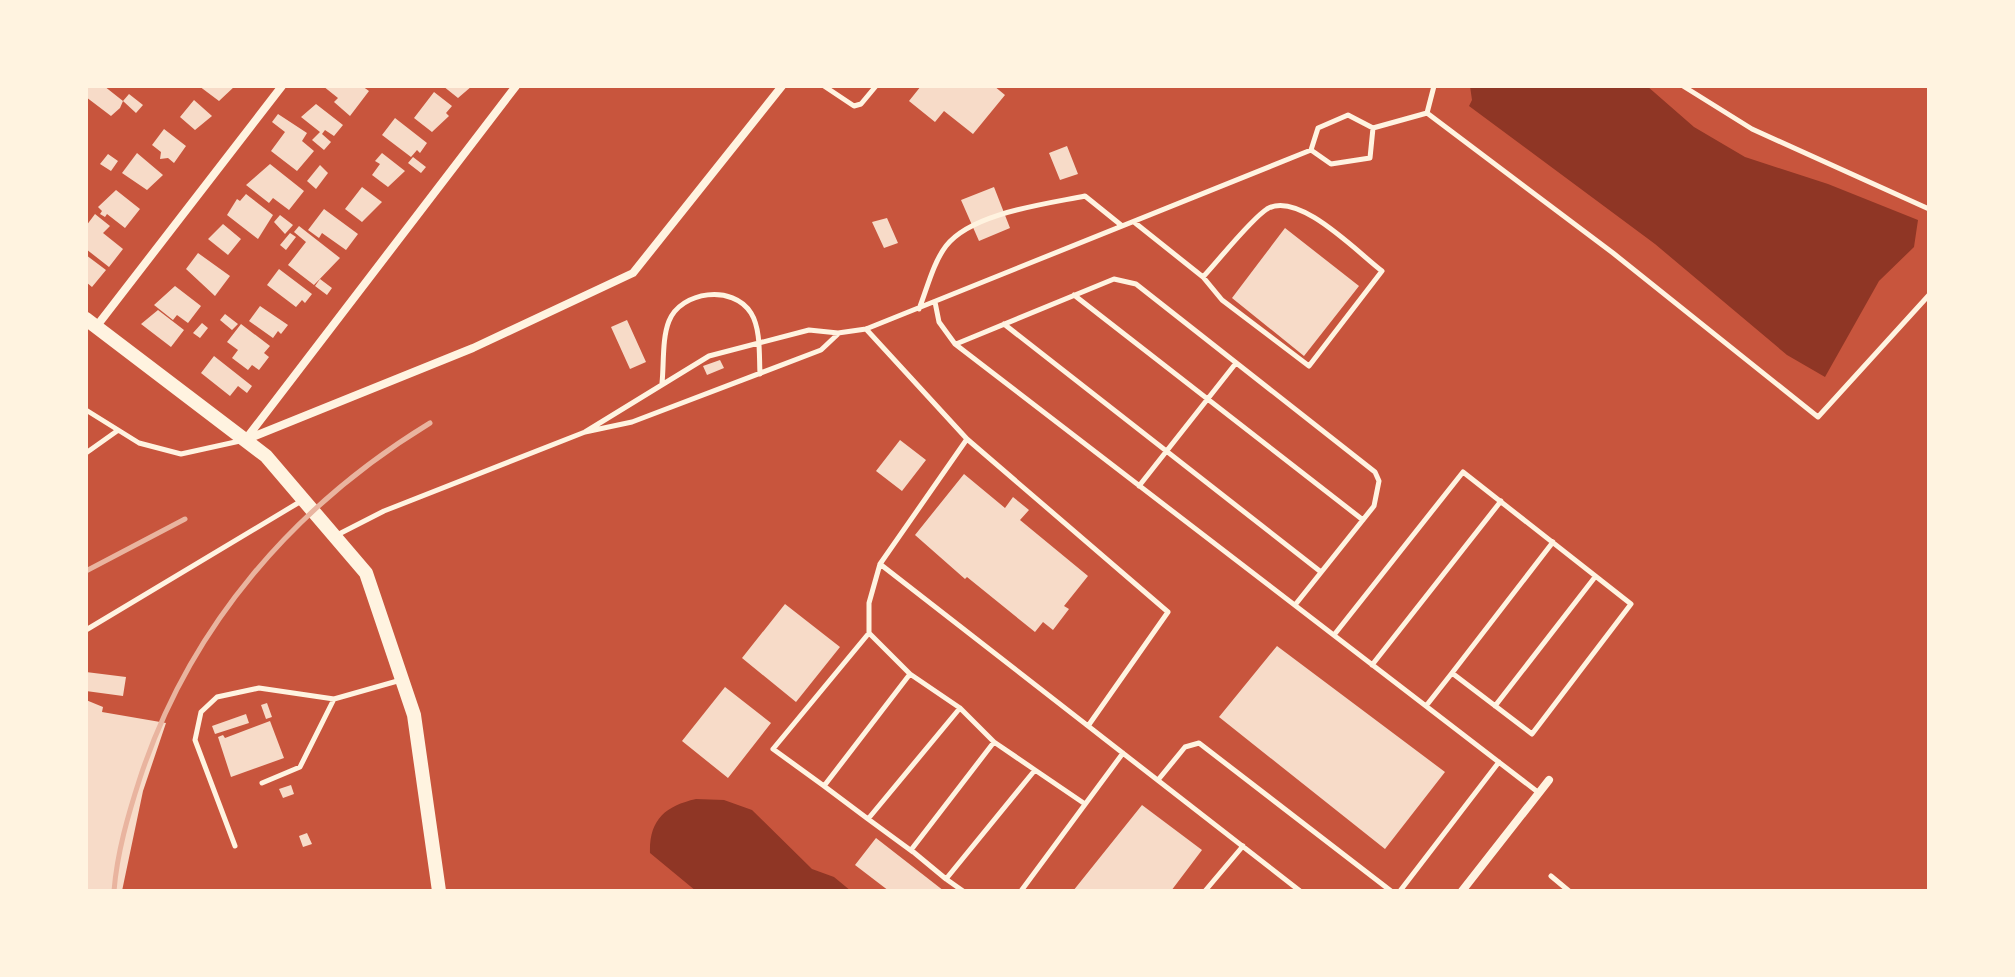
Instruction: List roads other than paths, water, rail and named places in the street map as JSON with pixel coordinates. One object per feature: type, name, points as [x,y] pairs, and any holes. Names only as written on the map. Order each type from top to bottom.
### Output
[{"type":"main road","points":[[91,323],[266,456],[366,573],[414,715],[439,891]]},
{"type":"street","points":[[91,323],[282,86]]},
{"type":"street","points":[[245,440],[516,86]]},
{"type":"street","points":[[245,440],[473,348],[633,273],[782,86]]},
{"type":"street","points":[[1462,891],[1549,780]]},
{"type":"lane","points":[[824,86],[854,106],[861,104],[876,86]]},
{"type":"lane","points":[[1427,113],[1434,86]]},
{"type":"lane","points":[[1683,86],[1752,129],[1929,209]]},
{"type":"lane","points":[[1311,150],[1318,128],[1348,115],[1373,128],[1427,113]]},
{"type":"lane","points":[[1427,113],[1613,253],[1818,417],[1929,295]]},
{"type":"lane","points":[[1311,150],[1331,164],[1370,158],[1373,128]]},
{"type":"lane","points":[[585,432],[709,356],[809,330],[838,333],[866,329],[1311,150]]},
{"type":"lane","points":[[919,309],[947,245],[973,227],[1004,213],[1085,196],[1122,226]]},
{"type":"lane","points":[[1133,222],[1203,277],[1222,300],[1309,366],[1382,271],[1303,209],[1283,203],[1266,209],[1203,277]]},
{"type":"lane","points":[[955,344],[1114,279],[1136,284],[1375,472],[1379,481],[1374,506],[1295,605]]},
{"type":"lane","points":[[662,383],[668,322],[678,306],[698,295],[730,297],[751,312],[759,342],[760,374]]},
{"type":"lane","points":[[1074,295],[1363,520]]},
{"type":"lane","points":[[935,302],[939,322],[955,344],[1539,793]]},
{"type":"lane","points":[[1004,324],[1321,572]]},
{"type":"lane","points":[[866,329],[967,439],[1168,612],[1088,726]]},
{"type":"lane","points":[[335,536],[384,511],[585,432],[632,422],[821,350],[838,333]]},
{"type":"lane","points":[[1139,486],[1236,363]]},
{"type":"lane","points":[[86,410],[139,443],[181,454],[245,440]]},
{"type":"lane","points":[[86,453],[117,431]]},
{"type":"lane","points":[[963,891],[773,749],[869,633],[869,603],[880,564],[967,439]]},
{"type":"lane","points":[[1334,635],[1463,472],[1631,604],[1532,734],[1452,673]]},
{"type":"lane","points":[[86,630],[303,499]]},
{"type":"lane","points":[[1372,665],[1501,501]]},
{"type":"lane","points":[[1426,706],[1553,542]]},
{"type":"lane","points":[[880,564],[1300,891]]},
{"type":"lane","points":[[1495,706],[1595,577]]},
{"type":"lane","points":[[869,633],[910,674],[960,708],[994,742],[1085,804]]},
{"type":"lane","points":[[824,786],[910,674]]},
{"type":"lane","points":[[235,846],[195,740],[201,712],[217,697],[259,688],[334,699],[402,679]]},
{"type":"lane","points":[[262,783],[300,767],[334,699]]},
{"type":"lane","points":[[868,819],[960,708]]},
{"type":"lane","points":[[913,852],[911,850],[994,742]]},
{"type":"lane","points":[[1158,780],[1185,747],[1199,743],[1391,891]]},
{"type":"lane","points":[[1021,891],[1123,753]]},
{"type":"lane","points":[[1400,891],[1499,762]]},
{"type":"lane","points":[[946,879],[1035,770]]},
{"type":"lane","points":[[1205,891],[1243,846]]},
{"type":"lane","points":[[1551,876],[1569,891]]},
{"type":"railway","points":[[114,891],[127,820],[161,723],[187,670],[218,621],[253,575],[334,492],[430,423]]},
{"type":"railway","points":[[86,571],[185,519]]}]
